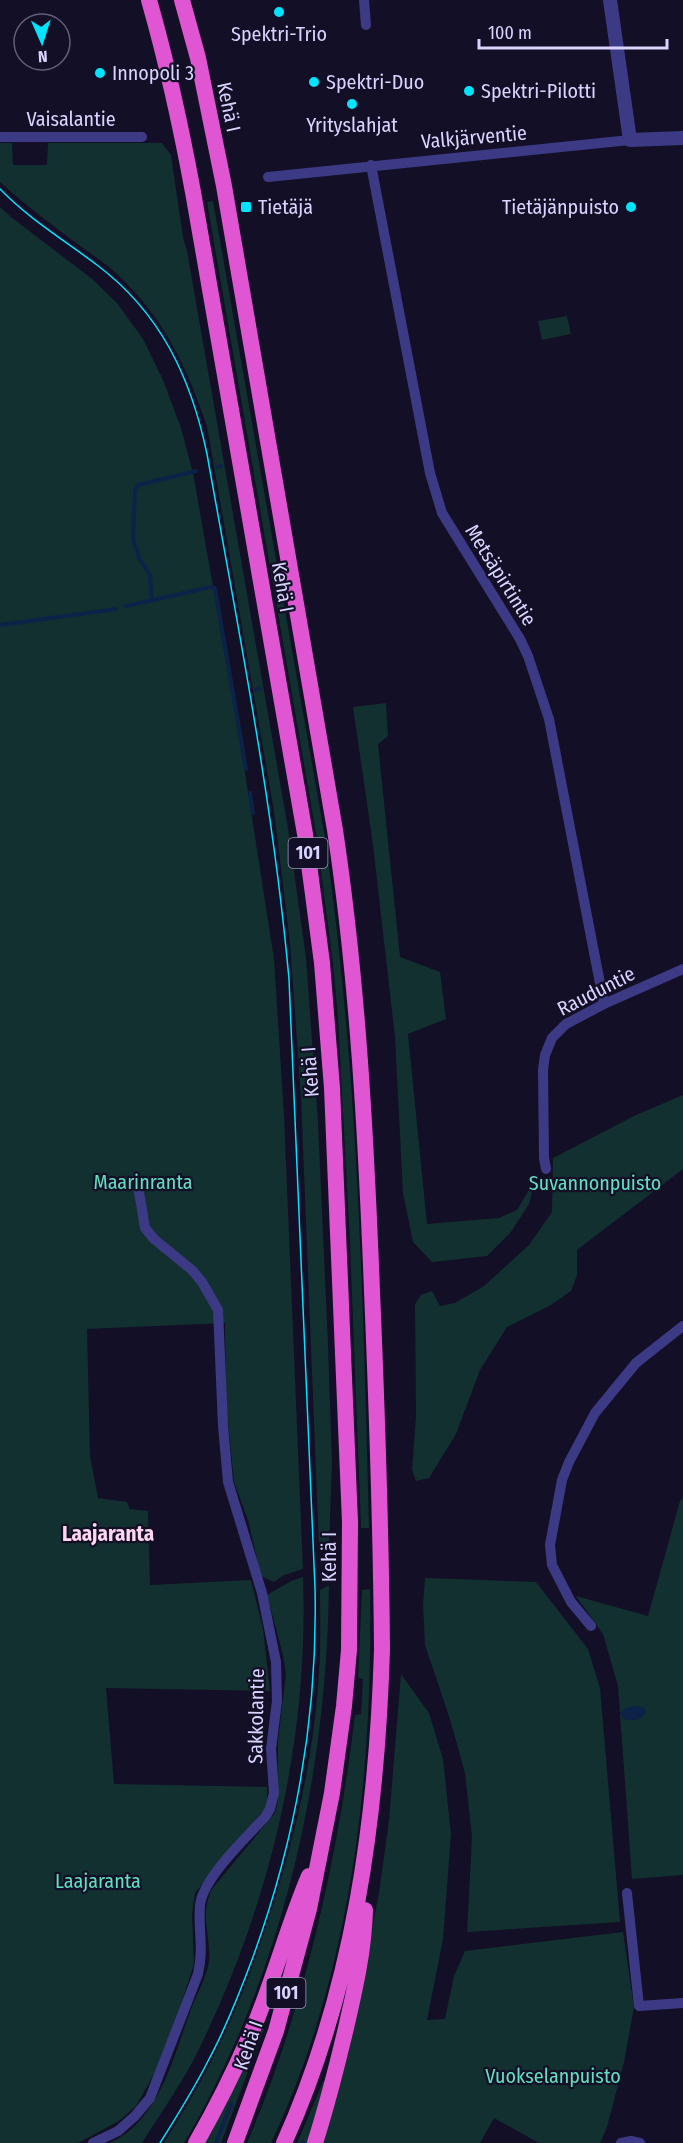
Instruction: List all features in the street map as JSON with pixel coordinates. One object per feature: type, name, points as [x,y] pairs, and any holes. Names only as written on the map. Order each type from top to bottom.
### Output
[{"type":"highway","name":"Kehä I","points":[[149,0],[177,109],[193,192],[294,768],[315,904],[332,1088],[351,1590],[344,1706],[324,1839],[309,1909],[276,2031],[235,2143]]},
{"type":"highway","name":"Kehä I","points":[[182,0],[198,58],[224,186],[346,901],[357,1016],[370,1243],[381,1589],[380,1713],[366,1850],[352,1937],[325,2038],[284,2143]]},
{"type":"highway","points":[[196,2143],[234,2072],[254,2026],[297,1905],[324,1839]]},
{"type":"highway","points":[[315,2143],[340,2055],[364,1939],[366,1850]]},
{"type":"street","points":[[364,0],[366,25]]},
{"type":"street","points":[[610,0],[630,140]]},
{"type":"street","name":"Vaisalantie","points":[[0,137],[142,137]]},
{"type":"street","name":"Valkjärventie","points":[[268,177],[630,140],[683,138]]},
{"type":"street","name":"Metsäpirtintie","points":[[371,165],[430,473],[442,513],[520,639],[543,697],[604,1004]]},
{"type":"street","name":"Rauduntie","points":[[546,1169],[543,1070],[547,1047],[558,1030],[604,1004],[683,969]]},
{"type":"street","name":"Sakkolantie","points":[[93,2143],[118,2131],[150,2098],[198,1974],[202,1954],[200,1908],[204,1891],[215,1874],[265,1817],[270,1809],[274,1793],[271,1749],[277,1701],[276,1662],[261,1593],[228,1482],[218,1310],[202,1282],[192,1270],[154,1239],[145,1228],[139,1192]]},
{"type":"street","points":[[591,1626],[571,1602],[552,1565],[550,1545],[562,1480],[595,1413],[636,1363],[683,1326]]},
{"type":"street","points":[[627,1893],[639,2006],[683,2003]]},
{"type":"street","points":[[621,2143],[631,2141],[640,2143]]},
{"type":"green space","points":[[0,143],[12,143],[13,165],[47,165],[48,143],[162,143],[171,155],[183,237],[288,828],[306,958],[318,1122],[328,1344],[332,1462],[329,1549],[319,1546],[301,1097],[290,943],[274,811],[207,426],[182,363],[148,307],[112,269],[39,215],[0,182]]},
{"type":"green space","points":[[213,201],[324,832],[335,918],[345,1005],[357,1179],[369,1528],[361,1528],[350,1242],[333,963],[316,833],[207,202]]},
{"type":"green space","name":"Maarinranta","points":[[0,207],[91,278],[117,303],[143,339],[163,380],[181,428],[193,473],[239,734],[274,959],[284,1115],[303,1569],[284,1575],[274,1582],[261,1576],[248,1520],[234,1482],[226,1402],[225,1323],[87,1329],[90,1456],[98,1498],[127,1502],[130,1509],[148,1511],[150,1585],[251,1580],[263,1629],[270,1691],[106,1688],[114,1784],[267,1787],[267,1806],[195,1893],[192,1915],[194,1964],[156,2071],[136,2106],[119,2121],[78,2143],[0,2143]]},
{"type":"green space","points":[[567,316],[571,334],[542,340],[538,321]]},
{"type":"green space","points":[[386,703],[388,736],[378,744],[400,957],[440,972],[446,1019],[408,1034],[427,1224],[499,1218],[517,1210],[535,1180],[529,1204],[511,1232],[487,1256],[432,1262],[413,1242],[403,1193],[395,1037],[373,845],[353,707]]},
{"type":"green space","name":"Suvannonpuisto","points":[[683,1095],[683,1169],[577,1250],[577,1275],[571,1291],[551,1305],[507,1327],[480,1370],[456,1434],[429,1478],[416,1481],[412,1469],[416,1417],[415,1304],[421,1295],[432,1291],[440,1306],[455,1303],[484,1286],[529,1245],[552,1212],[553,1158],[636,1115]]},
{"type":"green space","points":[[683,1497],[683,1875],[632,1879],[618,1686],[603,1634],[576,1596],[648,1616]]},
{"type":"green space","points":[[303,1577],[303,1638],[292,1758],[266,1876],[247,1933],[226,1990],[195,2058],[142,2143],[110,2143],[127,2133],[141,2119],[153,2103],[171,2066],[208,1967],[206,1908],[212,1889],[275,1813],[278,1801],[278,1741],[286,1674],[267,1595]]},
{"type":"green space","points":[[425,1578],[536,1582],[588,1649],[600,1688],[620,1922],[467,1932],[472,1837],[465,1773],[425,1645],[423,1605]]},
{"type":"green space","points":[[329,1585],[323,1699],[316,1756],[294,1867],[279,1922],[262,1976],[241,2029],[207,2101],[184,2143],[164,2143],[199,2084],[226,2031],[253,1964],[275,1898],[293,1835],[307,1770],[319,1672],[320,1590]]},
{"type":"green space","points":[[370,1589],[367,1731],[361,1802],[352,1872],[339,1942],[321,2010],[299,2078],[271,2143],[247,2143],[286,2040],[316,1933],[339,1823],[355,1715],[361,1714],[363,1679],[358,1678],[362,1590]]},
{"type":"green space","name":"Vuokselanpuisto","points":[[401,1674],[429,1713],[443,1759],[451,1834],[443,1939],[427,2020],[445,2019],[454,1976],[465,1951],[623,1932],[634,2007],[624,2062],[607,2127],[600,2143],[539,2143],[494,2118],[480,2143],[323,2143],[349,2052],[379,1893],[389,1820]]},
{"type":"green space","points":[[260,2027],[264,2029],[221,2143],[202,2143]]},
{"type":"green space","points":[[326,2080],[310,2143],[297,2143],[323,2082]]},
{"type":"water","points":[[637,1706],[644,1708],[646,1713],[644,1716],[636,1720],[623,1719],[620,1713],[626,1708]]},
{"type":"waterway","points":[[217,467],[221,466]]},
{"type":"waterway","points":[[152,601],[150,575],[139,558],[133,538],[135,490],[138,485],[196,471]]},
{"type":"waterway","points":[[126,606],[215,588],[246,769]]},
{"type":"waterway","points":[[0,625],[116,609]]},
{"type":"waterway","points":[[250,793],[253,813]]},
{"type":"waterway","points":[[216,2143],[231,2104]]},
{"type":"tram line","points":[[0,189],[35,220],[97,265],[139,304],[170,349],[192,399],[207,454],[254,715],[274,847],[289,979],[315,1588],[313,1682],[308,1729],[301,1775],[281,1867],[253,1957],[215,2048],[160,2143]]},
{"type":"place","name":"Spektri-Trio","points":[[279,12]]},
{"type":"place","name":"Innopoli 3","points":[[100,73]]},
{"type":"place","name":"Spektri-Duo","points":[[314,82]]},
{"type":"place","name":"Spektri-Pilotti","points":[[469,91]]},
{"type":"place","name":"Yrityslahjat","points":[[352,104]]},
{"type":"place","name":"Tietäjä","points":[[246,207]]},
{"type":"place","name":"Tietäjänpuisto","points":[[631,207]]},
{"type":"district","name":"Laajaranta","points":[[108,1534]]}]
